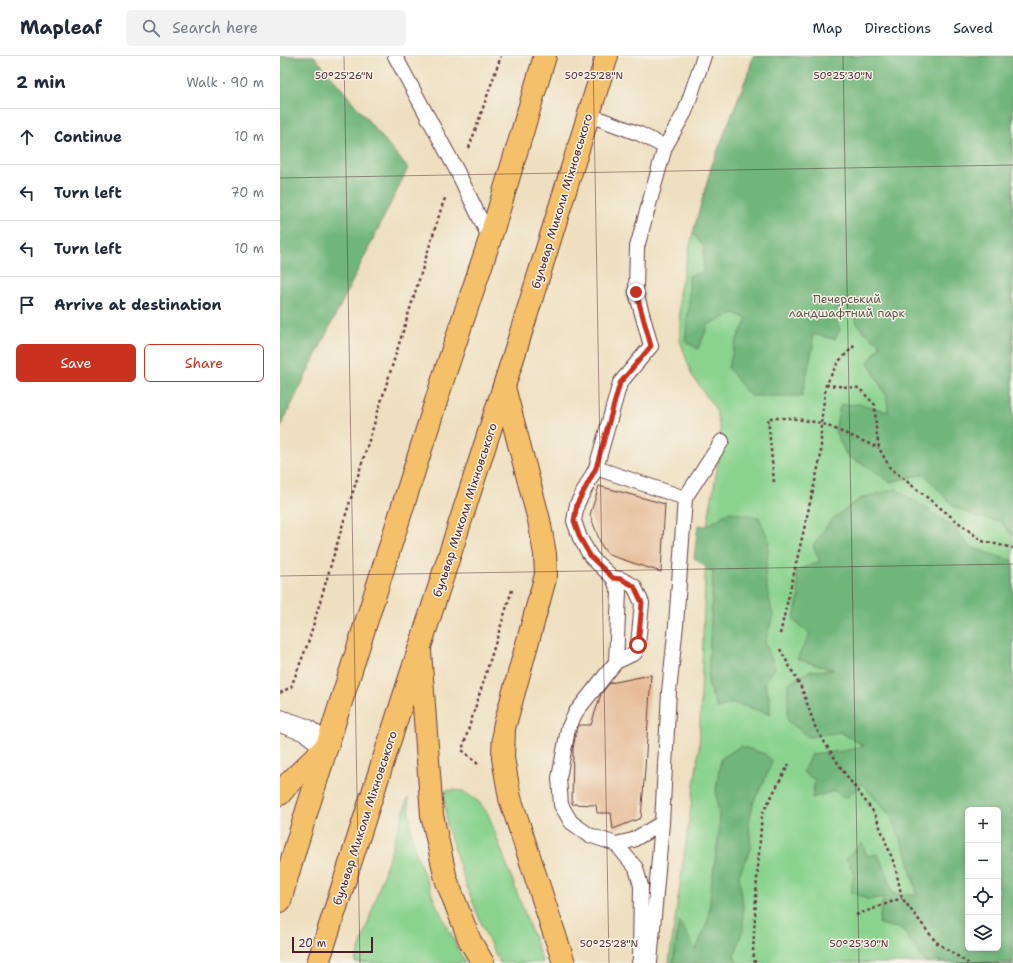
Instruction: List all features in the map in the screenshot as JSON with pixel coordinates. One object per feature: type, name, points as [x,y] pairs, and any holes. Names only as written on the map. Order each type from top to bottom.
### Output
[{"type":"main road","points":[[280,901],[327,746],[444,376],[490,239],[545,56]]},
{"type":"main road","name":"бульвар Миколи Міхновського","points":[[319,959],[411,674],[420,651],[607,56]]},
{"type":"main road","points":[[504,387],[539,520],[545,554],[546,575],[504,728],[503,758],[510,798],[564,963]]},
{"type":"main road","points":[[420,651],[432,815],[446,879],[470,941],[483,963]]},
{"type":"main road","points":[[280,794],[289,783],[327,746]]},
{"type":"main road","points":[[280,878],[295,849]]},
{"type":"street","points":[[280,721],[306,730],[327,746]]},
{"type":"lane","points":[[394,56],[456,171],[490,239]]},
{"type":"lane","points":[[616,662],[619,592],[613,578],[591,557],[580,538],[574,521],[577,504],[596,468],[620,383],[651,346],[636,292],[637,247],[665,147],[685,112],[704,56]]},
{"type":"lane","points":[[589,115],[640,134],[665,147]]},
{"type":"lane","points":[[650,963],[662,823],[669,692],[676,625],[685,498],[722,441]]},
{"type":"lane","points":[[596,468],[685,498]]},
{"type":"lane","points":[[613,578],[621,579],[634,586],[642,603],[638,645],[635,653],[616,662],[576,712],[568,729],[559,778],[560,805],[571,822],[589,835],[616,844],[633,840],[662,823]]},
{"type":"lane","points":[[616,844],[636,868],[641,886],[639,963]]},
{"type":"path","points":[[280,693],[291,687],[308,643],[442,206],[456,171],[469,148],[501,56]]},
{"type":"path","points":[[780,634],[821,455],[820,423],[826,386],[838,362],[855,345]]},
{"type":"path","points":[[826,386],[859,388],[875,405],[879,448],[890,468],[982,541],[1013,548]]},
{"type":"path","points":[[774,482],[768,418],[791,418],[820,423],[879,448]]},
{"type":"path","points":[[480,767],[462,750],[512,590]]},
{"type":"path","points":[[780,649],[802,689],[816,729],[843,771],[875,814],[895,866],[902,898],[936,942],[968,963]]},
{"type":"path","points":[[755,963],[753,952],[762,814],[789,764]]},
{"type":"path","points":[[856,915],[902,898]]},
{"type":"green space","points":[[280,56],[314,56],[408,168],[280,428]]},
{"type":"green space","name":"Печерський ландшафтний парк","points":[[753,56],[1013,56],[1013,963],[669,963],[699,750],[707,526],[722,441],[716,410],[692,375],[680,340],[679,293],[693,233],[712,165],[749,71]]},
{"type":"green space","points":[[753,56],[1013,56],[1013,536],[1000,521],[977,517],[953,506],[924,474],[890,482],[872,469],[847,456],[835,431],[840,405],[861,404],[888,412],[887,397],[868,362],[881,345],[860,328],[847,305],[831,312],[840,329],[835,339],[812,334],[813,346],[802,396],[750,396],[728,368],[736,341],[747,319],[735,313],[709,324],[698,349],[685,341],[689,304],[689,276],[703,272],[704,247],[693,233],[712,165],[749,71]]},
{"type":"green space","points":[[896,489],[952,526],[970,547],[1013,560],[1013,963],[939,963],[939,960],[925,962],[902,929],[879,924],[883,897],[869,900],[851,892],[854,873],[846,859],[862,843],[867,856],[877,854],[887,873],[893,894],[917,895],[907,855],[890,815],[862,784],[846,798],[834,791],[812,798],[815,780],[803,772],[811,754],[844,751],[864,746],[840,732],[809,737],[788,721],[788,684],[809,671],[834,670],[797,659],[810,634],[793,620],[799,597],[796,571],[820,561],[813,546],[831,520],[861,498]]},
{"type":"green space","points":[[729,512],[759,517],[769,541],[765,578],[773,616],[765,642],[775,668],[765,684],[770,701],[770,714],[734,703],[717,708],[708,684],[713,572],[694,558],[698,525],[707,526]]},
{"type":"green space","points":[[740,746],[765,754],[772,761],[753,803],[749,824],[751,849],[739,875],[743,905],[743,929],[734,957],[738,963],[673,963],[679,921],[696,950],[708,921],[712,880],[720,827],[716,789],[721,759]]},
{"type":"green space","points":[[444,791],[463,791],[479,802],[488,814],[543,963],[500,963],[486,935],[466,885],[447,827]]},
{"type":"green space","points":[[408,798],[411,830],[416,854],[435,902],[465,963],[355,963]]},
{"type":"building","points":[[599,486],[665,504],[661,572],[609,555],[602,547],[590,515]]},
{"type":"building","points":[[651,675],[641,818],[613,829],[611,813],[597,813],[596,805],[572,804],[573,749],[576,732],[579,725],[591,725],[601,694],[610,683]]},
{"type":"route","points":[[636,292],[651,346],[620,383],[596,468],[577,504],[574,521],[580,538],[591,557],[613,578],[621,579],[634,586],[642,603],[638,645]]}]
